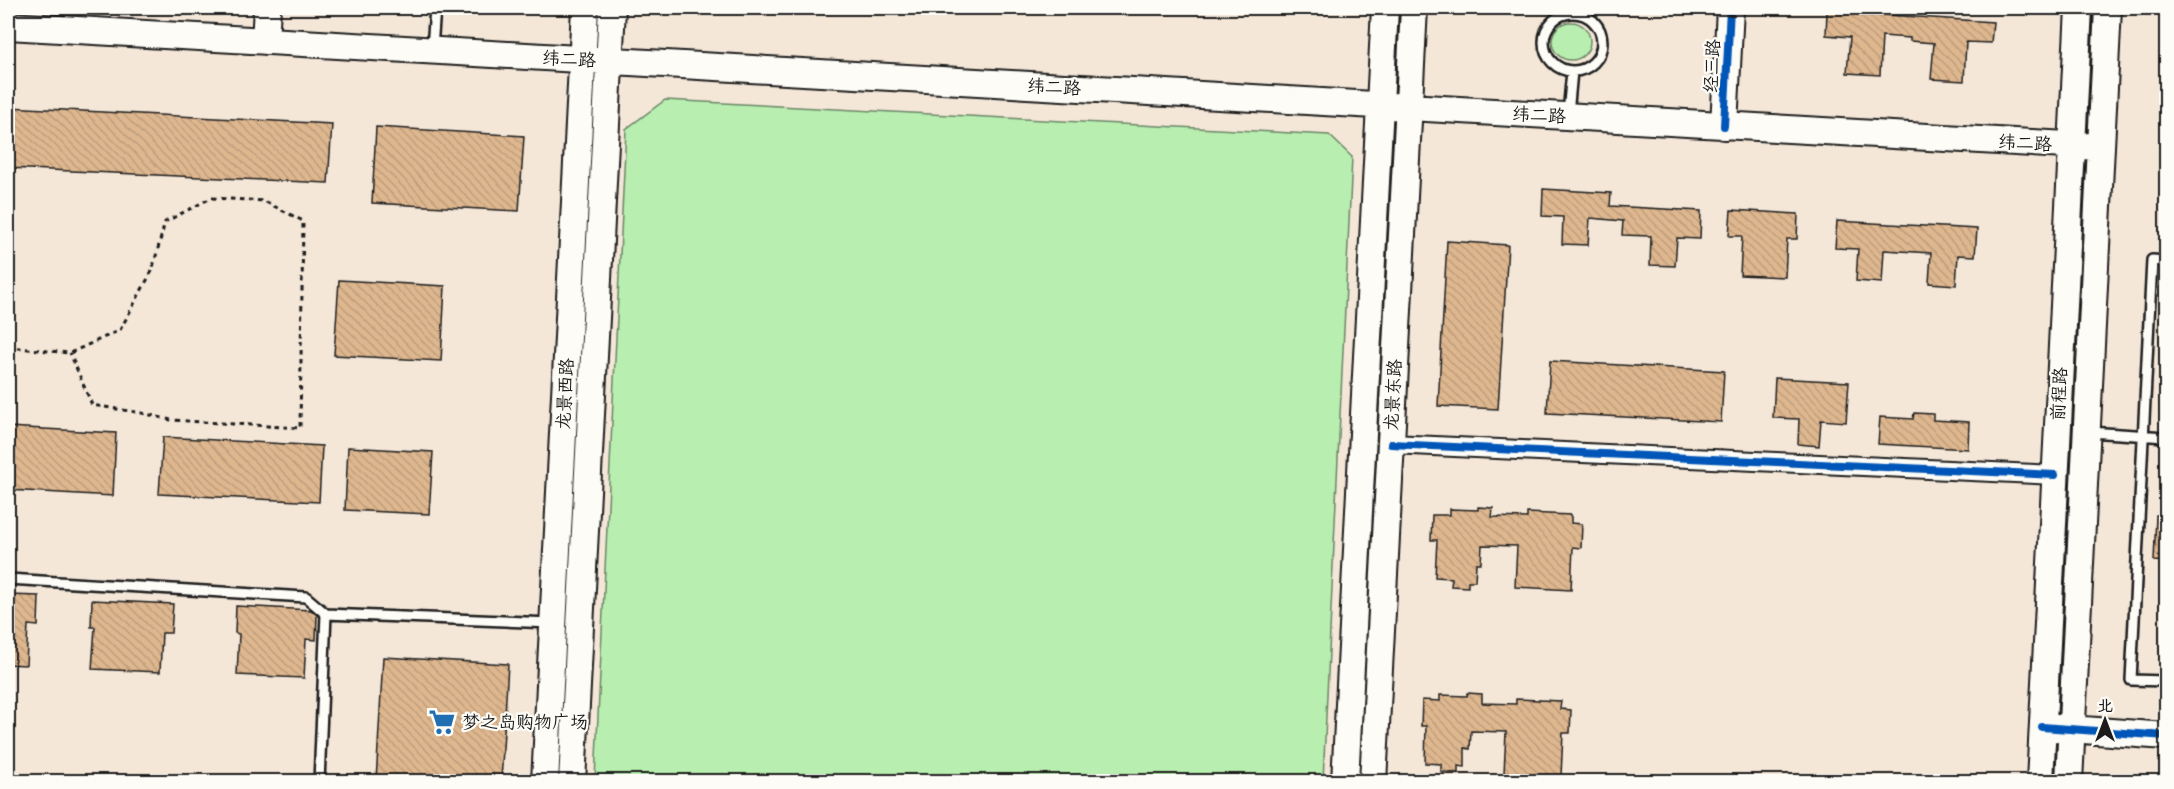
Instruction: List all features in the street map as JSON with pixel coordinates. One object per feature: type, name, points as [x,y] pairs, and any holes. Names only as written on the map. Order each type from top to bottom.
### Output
[{"type":"main road","points":[[265,41],[267,8]]},
{"type":"main road","name":"龙景西路","points":[[544,782],[585,8]]},
{"type":"main road","name":"龙景西路","points":[[572,782],[612,8]]},
{"type":"main road","name":"龙景东路","points":[[1345,782],[1385,8]]},
{"type":"main road","name":"龙景东路","points":[[1373,782],[1414,8]]},
{"type":"main road","name":"经三路","points":[[1724,126],[1730,8]]},
{"type":"main road","name":"前程路","points":[[2040,782],[2079,8]]},
{"type":"main road","name":"前程路","points":[[2069,782],[2108,8]]},
{"type":"main road","name":"纬二路","points":[[8,26],[2101,147]]},
{"type":"main road","points":[[2042,727],[2166,736]]},
{"type":"street","points":[[1391,444],[2055,475]]},
{"type":"lane","points":[[432,51],[435,8]]},
{"type":"lane","points":[[1575,10],[1594,22],[1599,29],[1602,45],[1595,61],[1589,67],[1572,71],[1563,69],[1550,59],[1545,52],[1544,37],[1546,29],[1557,18],[1575,10]]},
{"type":"lane","points":[[1568,117],[1572,71]]},
{"type":"lane","points":[[2166,261],[2152,260],[2131,680],[2166,681]]},
{"type":"lane","points":[[2087,432],[2166,437]]},
{"type":"lane","points":[[8,579],[306,597],[326,614],[553,623]]},
{"type":"lane","points":[[320,782],[326,614]]},
{"type":"path","points":[[8,347],[70,353],[120,330],[152,271],[165,222],[211,198],[264,201],[303,221],[300,428],[171,420],[92,405],[70,353]]},
{"type":"green space","points":[[1571,22],[1585,27],[1590,41],[1585,55],[1571,60],[1557,55],[1552,41],[1557,27]]},
{"type":"green space","points":[[665,100],[1329,135],[1352,157],[1323,781],[641,782],[595,779],[626,129]]},
{"type":"building","points":[[1827,11],[1993,22],[1991,43],[1966,42],[1964,81],[1931,79],[1934,43],[1882,36],[1880,75],[1847,73],[1850,37],[1826,35]]},
{"type":"building","points":[[8,107],[332,124],[328,183],[8,168]]},
{"type":"building","points":[[376,127],[524,136],[519,211],[372,203]]},
{"type":"building","points":[[1543,189],[1611,193],[1610,206],[1701,211],[1700,239],[1677,238],[1675,266],[1650,265],[1651,236],[1622,235],[1623,221],[1590,218],[1588,245],[1562,244],[1563,217],[1542,216]]},
{"type":"building","points":[[1731,210],[1798,214],[1797,239],[1787,239],[1785,277],[1740,275],[1742,236],[1729,236]]},
{"type":"building","points":[[1837,221],[1977,229],[1975,256],[1958,255],[1956,285],[1929,283],[1931,253],[1884,250],[1882,283],[1856,281],[1858,249],[1835,248]]},
{"type":"building","points":[[1447,241],[1508,245],[1498,409],[1438,406]]},
{"type":"building","points":[[339,280],[445,286],[441,361],[334,355]]},
{"type":"building","points":[[1550,361],[1724,371],[1721,422],[1547,413]]},
{"type":"building","points":[[1775,378],[1849,382],[1846,422],[1821,420],[1819,446],[1798,444],[1799,419],[1773,418]]},
{"type":"building","points":[[1914,413],[1933,414],[1933,420],[1969,422],[1968,449],[1878,444],[1880,417],[1913,419]]},
{"type":"building","points":[[8,427],[116,433],[113,496],[8,490]]},
{"type":"building","points":[[163,437],[322,446],[319,502],[159,494]]},
{"type":"building","points":[[348,447],[433,452],[429,514],[345,510]]},
{"type":"building","points":[[1478,507],[1493,508],[1492,517],[1527,518],[1527,513],[1571,515],[1571,523],[1582,524],[1581,548],[1573,547],[1571,590],[1515,587],[1517,546],[1482,545],[1481,563],[1476,563],[1475,581],[1468,581],[1468,587],[1451,586],[1452,578],[1435,577],[1437,540],[1431,540],[1432,515],[1450,515],[1450,509],[1478,510]]},
{"type":"building","points":[[2156,515],[2166,516],[2166,562],[2154,561]]},
{"type":"building","points":[[8,595],[39,596],[38,626],[28,625],[26,665],[8,664]]},
{"type":"building","points":[[92,600],[173,604],[171,633],[162,633],[160,672],[92,669],[95,627],[91,627]]},
{"type":"building","points":[[236,606],[311,610],[317,615],[316,640],[306,639],[304,678],[237,675],[239,634],[235,633]]},
{"type":"building","name":"梦之岛购物广场","points":[[383,657],[508,664],[501,782],[376,782]]},
{"type":"building","points":[[1467,693],[1482,694],[1482,703],[1516,704],[1516,699],[1561,701],[1560,709],[1571,710],[1570,733],[1563,733],[1561,776],[1504,773],[1506,732],[1471,731],[1470,749],[1465,748],[1465,767],[1458,766],[1458,773],[1441,772],[1441,764],[1425,763],[1426,726],[1421,726],[1422,700],[1440,701],[1440,695],[1467,696]]},
{"type":"cycle path","points":[[1724,126],[1730,8]]},
{"type":"cycle path","points":[[1391,444],[2055,475]]},
{"type":"cycle path","points":[[2042,727],[2166,736]]},
{"type":"place","name":"梦之岛购物广场","points":[[442,722]]}]
